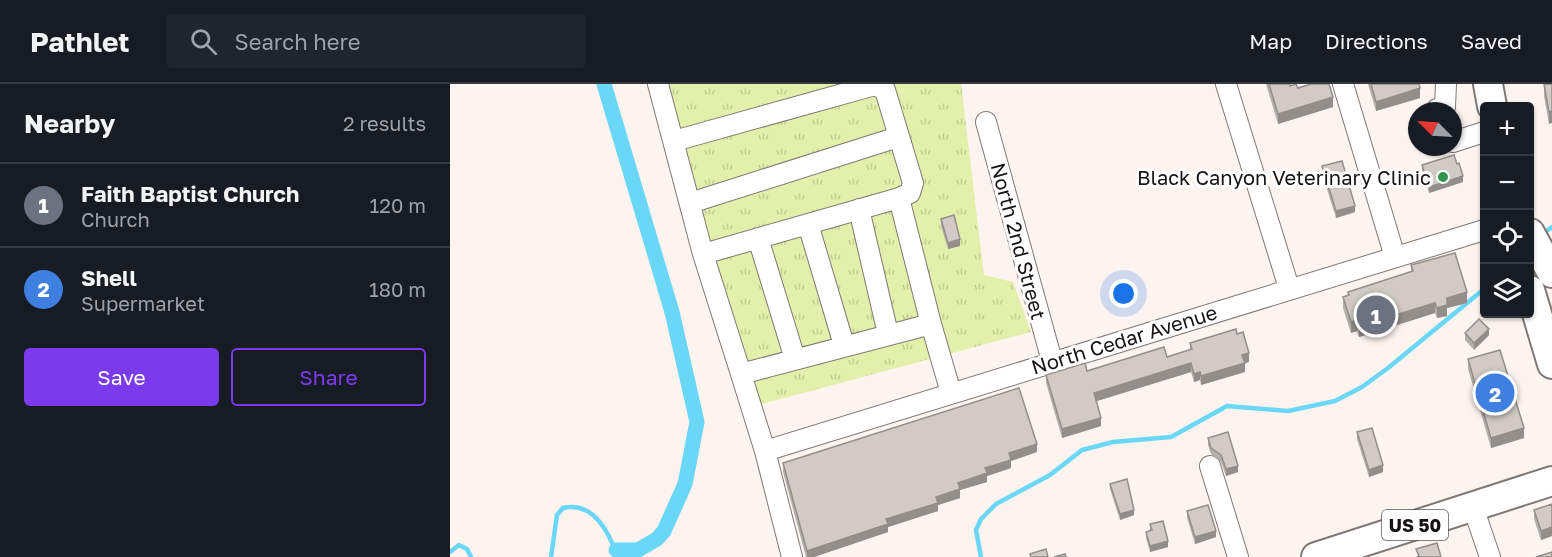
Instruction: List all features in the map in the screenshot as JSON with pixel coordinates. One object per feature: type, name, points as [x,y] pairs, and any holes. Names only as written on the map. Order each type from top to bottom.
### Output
[{"type":"highway","points":[[1488,84],[1491,102]]},
{"type":"highway","points":[[1534,303],[1552,364]]},
{"type":"highway","name":"US 50","points":[[1316,557],[1360,550],[1473,507],[1552,481]]},
{"type":"street","points":[[658,84],[703,254],[765,451],[792,557]]},
{"type":"street","points":[[1226,84],[1289,288]]},
{"type":"street","points":[[1343,84],[1365,135],[1395,257]]},
{"type":"street","points":[[1443,102],[1445,84]]},
{"type":"street","points":[[674,141],[875,85],[885,90],[913,183],[910,193],[899,198],[703,254]]},
{"type":"street","name":"North 2nd Street","points":[[986,122],[1052,361]]},
{"type":"street","points":[[1462,137],[1480,133]]},
{"type":"street","points":[[690,203],[898,137]]},
{"type":"street","points":[[899,198],[951,393]]},
{"type":"street","points":[[859,209],[888,334]]},
{"type":"street","points":[[808,224],[844,345]]},
{"type":"street","name":"North Cedar Avenue","points":[[765,451],[1289,288],[1480,232]]},
{"type":"street","points":[[758,238],[795,359]]},
{"type":"street","points":[[741,374],[844,345],[931,324]]},
{"type":"street","points":[[1210,466],[1238,557]]},
{"type":"street","points":[[1473,507],[1490,557]]},
{"type":"green space","points":[[655,84],[961,84],[984,275],[1013,282],[1031,332],[755,406]]},
{"type":"building","points":[[1269,84],[1290,84],[1290,86],[1296,84],[1298,88],[1311,84],[1329,84],[1333,97],[1278,114]]},
{"type":"building","points":[[1371,84],[1419,84],[1420,88],[1376,102]]},
{"type":"building","points":[[1544,84],[1552,84],[1552,111],[1549,112]]},
{"type":"building","name":"Black Canyon Veterinary Clinic","points":[[1454,156],[1463,176],[1429,187],[1422,165]]},
{"type":"building","points":[[1342,161],[1355,206],[1336,211],[1322,166]]},
{"type":"building","points":[[954,215],[960,239],[948,243],[941,219]]},
{"type":"building","points":[[1455,253],[1467,292],[1447,298],[1447,305],[1437,308],[1435,303],[1359,326],[1357,320],[1351,322],[1343,297],[1349,295],[1348,292],[1413,271],[1411,265]]},
{"type":"building","points":[[1479,319],[1489,329],[1474,343],[1465,333]]},
{"type":"building","points":[[1236,329],[1237,334],[1243,332],[1249,353],[1242,355],[1245,363],[1201,376],[1200,372],[1194,374],[1191,363],[1094,393],[1101,418],[1062,429],[1046,375],[1085,363],[1087,371],[1164,347],[1167,357],[1192,349],[1190,343]]},
{"type":"building","points":[[1500,350],[1524,428],[1491,438],[1468,359]]},
{"type":"building","points":[[1019,388],[1037,444],[1009,453],[1011,460],[985,468],[987,473],[958,483],[960,489],[936,497],[938,503],[886,519],[888,524],[807,551],[783,463]]},
{"type":"building","points":[[1372,428],[1383,465],[1369,470],[1357,432]]},
{"type":"building","points":[[1228,432],[1238,466],[1226,469],[1221,455],[1211,448],[1208,438]]},
{"type":"building","points":[[1127,479],[1134,510],[1120,514],[1110,484]]},
{"type":"building","points":[[1552,504],[1552,527],[1541,531],[1534,510]]},
{"type":"building","points":[[1208,505],[1216,531],[1195,537],[1187,511]]},
{"type":"building","points":[[1163,521],[1168,541],[1150,546],[1146,532],[1152,530],[1150,524]]},
{"type":"building","points":[[1437,543],[1441,557],[1417,557],[1419,556],[1416,549]]},
{"type":"building","points":[[1046,549],[1048,557],[1031,557],[1030,554]]},
{"type":"building","points":[[1552,552],[1552,557],[1536,557]]},
{"type":"waterway","points":[[604,84],[672,312],[697,422],[685,484],[664,531],[657,539],[638,550],[616,550]]},
{"type":"waterway","points":[[1542,234],[1552,227]]},
{"type":"waterway","points":[[981,557],[976,530],[981,519],[996,504],[1050,475],[1082,450],[1113,442],[1171,437],[1227,406],[1288,411],[1335,401],[1362,387],[1388,368],[1480,292]]},
{"type":"waterway","points":[[551,557],[557,515],[563,508],[574,507],[592,514],[599,521],[618,557]]},
{"type":"waterway","points":[[450,552],[459,545],[467,549],[471,557]]},
{"type":"place","name":"Black Canyon Veterinary Clinic","points":[[1443,177]]},
{"type":"place","name":"Faith Baptist Church","points":[[1376,315]]},
{"type":"place","name":"Shell","points":[[1495,393]]}]
